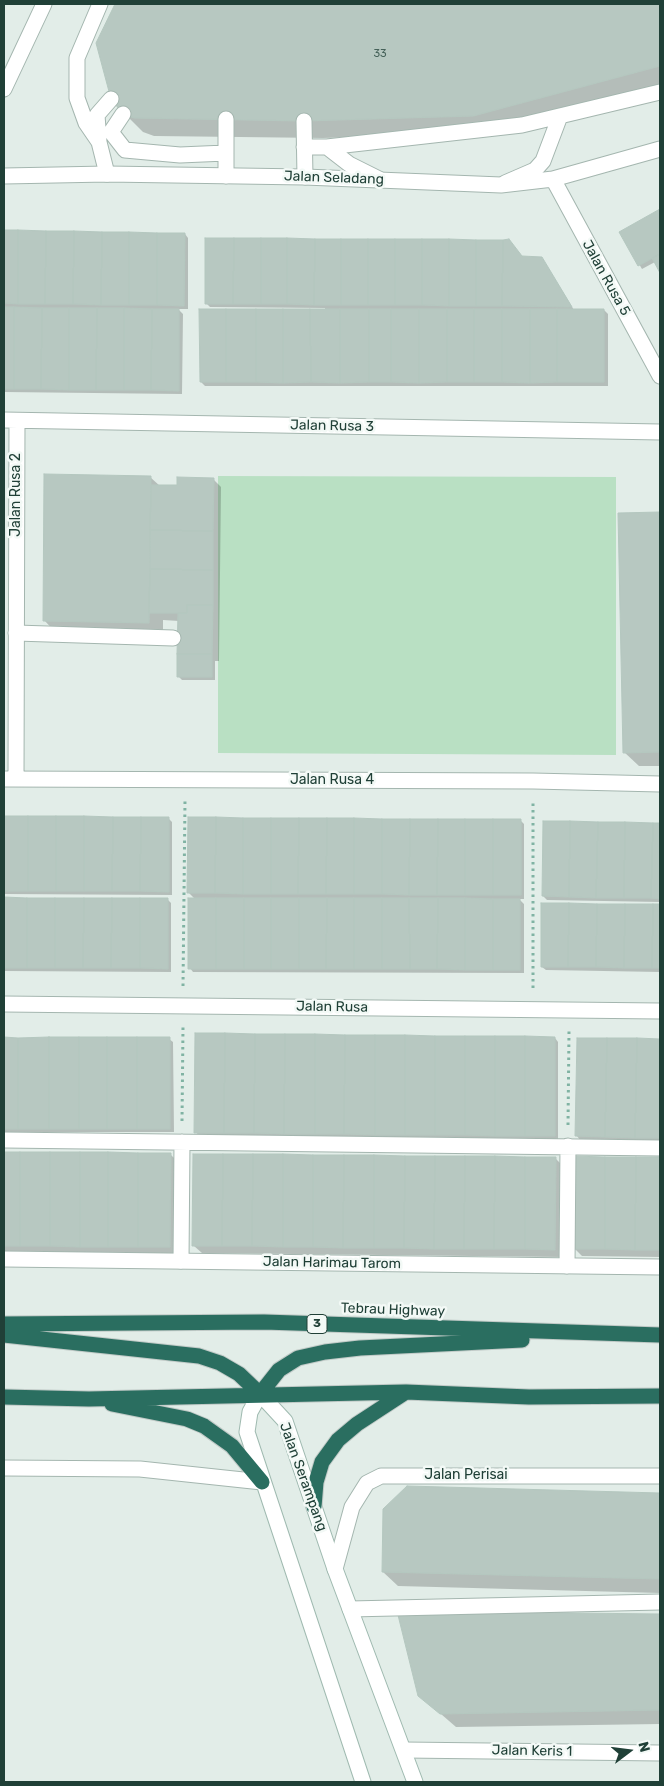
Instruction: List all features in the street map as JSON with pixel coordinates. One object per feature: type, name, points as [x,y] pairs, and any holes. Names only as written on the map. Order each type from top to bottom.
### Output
[{"type":"highway","name":"Tebrau Highway","points":[[4,1324],[264,1322],[660,1336]]},
{"type":"highway","points":[[4,1335],[199,1356],[220,1363],[238,1374],[260,1394]]},
{"type":"highway","points":[[260,1394],[279,1370],[298,1358],[325,1352],[360,1348],[630,1335]]},
{"type":"highway","points":[[314,1507],[316,1482],[322,1462],[338,1440],[357,1424],[406,1392]]},
{"type":"highway","points":[[4,1397],[89,1399],[406,1392],[530,1397],[660,1396]]},
{"type":"highway","points":[[89,1399],[187,1419],[204,1426],[232,1446],[262,1482]]},
{"type":"street","points":[[4,89],[44,4]]},
{"type":"street","points":[[99,142],[86,123],[77,98],[77,58],[100,4]]},
{"type":"street","points":[[304,147],[327,147],[522,126],[660,92]]},
{"type":"street","points":[[107,174],[99,142],[97,115],[111,99]]},
{"type":"street","points":[[123,114],[111,132],[125,150],[180,154],[226,153]]},
{"type":"street","points":[[501,185],[535,170],[543,161],[560,116]]},
{"type":"street","points":[[226,119],[226,176]]},
{"type":"street","points":[[304,120],[304,177]]},
{"type":"street","points":[[327,147],[349,164],[379,179]]},
{"type":"street","name":"Jalan Seladang","points":[[4,176],[107,174],[304,177],[501,185],[552,179],[595,169],[660,149]]},
{"type":"street","name":"Jalan Rusa 5","points":[[552,179],[660,376]]},
{"type":"street","name":"Jalan Rusa 3","points":[[10,420],[660,432]]},
{"type":"street","name":"Jalan Rusa 2","points":[[10,420],[16,633],[10,779]]},
{"type":"street","points":[[16,633],[173,638]]},
{"type":"street","name":"Jalan Rusa 4","points":[[10,779],[533,781],[660,784]]},
{"type":"street","name":"Jalan Rusa","points":[[4,1004],[660,1011]]},
{"type":"street","points":[[4,1140],[660,1148]]},
{"type":"street","points":[[181,1262],[182,1142]]},
{"type":"street","points":[[567,1266],[568,1146]]},
{"type":"street","name":"Jalan Harimau Tarom","points":[[4,1259],[660,1267]]},
{"type":"street","points":[[260,1394],[250,1412],[248,1432],[262,1482],[363,1782]]},
{"type":"street","name":"Jalan Serampang","points":[[260,1394],[285,1421],[335,1569],[416,1782]]},
{"type":"street","points":[[4,1468],[140,1469],[262,1482]]},
{"type":"street","name":"Jalan Perisai","points":[[335,1569],[352,1507],[367,1483],[381,1476],[660,1476]]},
{"type":"street","points":[[350,1609],[660,1602]]},
{"type":"street","name":"Jalan Keris 1","points":[[404,1750],[660,1752]]},
{"type":"path","points":[[182,1142],[185,779]]},
{"type":"path","points":[[532,1010],[533,781]]},
{"type":"path","points":[[568,1146],[569,1010]]},
{"type":"green space","points":[[218,476],[616,477],[616,755],[218,753]]},
{"type":"building","points":[[115,4],[660,4],[660,66],[473,116],[304,121],[134,118],[123,114],[111,99],[96,43]]},
{"type":"building","points":[[660,209],[660,254],[638,266],[619,232]]},
{"type":"building","points":[[4,230],[18,230],[18,304],[4,303]]},
{"type":"building","points":[[18,230],[46,231],[45,304],[18,304]]},
{"type":"building","points":[[46,231],[74,231],[73,304],[45,304]]},
{"type":"building","points":[[74,231],[102,232],[101,305],[73,304]]},
{"type":"building","points":[[102,232],[129,232],[129,305],[101,305]]},
{"type":"building","points":[[129,232],[157,233],[157,305],[129,305]]},
{"type":"building","points":[[157,233],[185,233],[184,306],[157,305]]},
{"type":"building","points":[[205,238],[234,238],[233,304],[205,304]]},
{"type":"building","points":[[234,238],[261,238],[261,304],[233,304]]},
{"type":"building","points":[[261,238],[287,238],[287,304],[261,304]]},
{"type":"building","points":[[287,238],[315,239],[314,305],[287,304]]},
{"type":"building","points":[[315,239],[341,239],[341,305],[314,305]]},
{"type":"building","points":[[341,239],[368,239],[368,305],[341,305]]},
{"type":"building","points":[[368,239],[395,239],[395,305],[368,305]]},
{"type":"building","points":[[395,239],[422,239],[422,305],[395,305]]},
{"type":"building","points":[[422,239],[449,239],[449,306],[422,305]]},
{"type":"building","points":[[449,239],[476,240],[476,306],[449,306]]},
{"type":"building","points":[[509,239],[522,256],[542,257],[572,307],[502,306],[503,240]]},
{"type":"building","points":[[476,240],[503,240],[502,306],[476,306]]},
{"type":"building","points":[[660,254],[660,273],[652,258]]},
{"type":"building","points":[[4,307],[14,307],[14,389],[4,389]]},
{"type":"building","points":[[14,307],[42,308],[41,389],[14,389]]},
{"type":"building","points":[[42,308],[69,308],[69,390],[41,389]]},
{"type":"building","points":[[69,308],[97,308],[96,390],[69,390]]},
{"type":"building","points":[[97,308],[124,308],[124,390],[96,390]]},
{"type":"building","points":[[124,308],[152,309],[151,390],[124,390]]},
{"type":"building","points":[[152,309],[179,309],[179,391],[151,390]]},
{"type":"building","points":[[199,309],[226,309],[226,382],[200,382]]},
{"type":"building","points":[[226,309],[256,309],[256,382],[226,382]]},
{"type":"building","points":[[256,309],[283,309],[283,383],[256,382]]},
{"type":"building","points":[[283,309],[310,309],[311,382],[283,383]]},
{"type":"building","points":[[310,309],[340,309],[340,383],[311,382]]},
{"type":"building","points":[[340,309],[369,309],[369,382],[340,383]]},
{"type":"building","points":[[369,309],[391,309],[391,382],[369,382]]},
{"type":"building","points":[[391,309],[419,309],[419,383],[391,382]]},
{"type":"building","points":[[419,309],[447,309],[447,382],[419,383]]},
{"type":"building","points":[[447,309],[474,309],[474,382],[447,382]]},
{"type":"building","points":[[474,309],[502,309],[502,382],[474,382]]},
{"type":"building","points":[[502,309],[530,309],[530,383],[502,382]]},
{"type":"building","points":[[530,309],[557,309],[557,382],[530,383]]},
{"type":"building","points":[[557,309],[604,309],[604,382],[557,382]]},
{"type":"building","points":[[44,474],[151,476],[149,623],[43,621]]},
{"type":"building","points":[[177,477],[214,478],[213,531],[150,530],[151,485],[177,485]]},
{"type":"building","points":[[660,512],[660,752],[623,753],[618,513]]},
{"type":"building","points":[[150,530],[213,531],[213,570],[150,569]]},
{"type":"building","points":[[150,569],[213,570],[213,605],[187,605],[187,613],[149,613]]},
{"type":"building","points":[[187,605],[213,605],[212,654],[177,654],[178,613],[187,613]]},
{"type":"building","points":[[177,654],[212,654],[212,677],[177,677]]},
{"type":"building","points":[[4,816],[28,816],[28,891],[4,891]]},
{"type":"building","points":[[28,816],[56,816],[56,891],[28,891]]},
{"type":"building","points":[[56,816],[84,816],[84,891],[56,891]]},
{"type":"building","points":[[84,816],[113,817],[112,891],[84,891]]},
{"type":"building","points":[[113,817],[141,817],[140,891],[112,891]]},
{"type":"building","points":[[141,817],[169,817],[169,892],[140,891]]},
{"type":"building","points":[[188,817],[216,817],[215,893],[187,893]]},
{"type":"building","points":[[216,817],[243,818],[243,894],[215,893]]},
{"type":"building","points":[[243,818],[271,818],[271,894],[243,894]]},
{"type":"building","points":[[271,818],[299,818],[298,894],[271,894]]},
{"type":"building","points":[[299,818],[327,818],[326,894],[298,894]]},
{"type":"building","points":[[327,818],[354,818],[354,894],[326,894]]},
{"type":"building","points":[[354,818],[382,819],[382,894],[354,894]]},
{"type":"building","points":[[382,819],[410,819],[409,895],[382,894]]},
{"type":"building","points":[[410,819],[438,819],[437,895],[409,895]]},
{"type":"building","points":[[438,819],[465,819],[465,895],[437,895]]},
{"type":"building","points":[[465,819],[493,819],[493,895],[465,895]]},
{"type":"building","points":[[493,819],[521,819],[521,895],[493,895]]},
{"type":"building","points":[[543,821],[570,821],[569,897],[542,896]]},
{"type":"building","points":[[570,821],[598,822],[596,898],[569,897]]},
{"type":"building","points":[[598,822],[625,822],[624,898],[596,898]]},
{"type":"building","points":[[625,822],[653,823],[651,898],[624,898]]},
{"type":"building","points":[[653,823],[660,823],[660,899],[651,898]]},
{"type":"building","points":[[4,897],[27,898],[27,968],[4,968]]},
{"type":"building","points":[[27,898],[55,898],[55,968],[27,968]]},
{"type":"building","points":[[55,898],[84,898],[83,968],[55,968]]},
{"type":"building","points":[[84,898],[112,898],[111,968],[83,968]]},
{"type":"building","points":[[112,898],[140,898],[140,968],[111,968]]},
{"type":"building","points":[[140,898],[168,898],[168,969],[140,968]]},
{"type":"building","points":[[188,898],[216,898],[216,969],[188,969]]},
{"type":"building","points":[[216,898],[244,898],[244,969],[216,969]]},
{"type":"building","points":[[244,898],[271,898],[271,969],[244,969]]},
{"type":"building","points":[[271,898],[299,898],[299,969],[271,969]]},
{"type":"building","points":[[299,898],[327,898],[326,969],[299,969]]},
{"type":"building","points":[[327,898],[354,898],[354,969],[326,969]]},
{"type":"building","points":[[354,898],[382,898],[382,969],[354,969]]},
{"type":"building","points":[[382,898],[409,898],[410,969],[382,969]]},
{"type":"building","points":[[409,898],[438,898],[437,969],[410,969]]},
{"type":"building","points":[[438,898],[465,898],[465,970],[437,969]]},
{"type":"building","points":[[465,898],[493,899],[493,970],[465,970]]},
{"type":"building","points":[[493,899],[520,899],[520,970],[493,970]]},
{"type":"building","points":[[541,903],[569,903],[568,967],[541,967]]},
{"type":"building","points":[[569,903],[597,904],[596,967],[568,967]]},
{"type":"building","points":[[597,904],[625,904],[624,968],[596,967]]},
{"type":"building","points":[[625,904],[653,904],[652,968],[624,968]]},
{"type":"building","points":[[653,904],[660,904],[660,968],[652,968]]},
{"type":"building","points":[[195,1033],[225,1033],[224,1133],[194,1133]]},
{"type":"building","points":[[225,1033],[255,1034],[254,1133],[224,1133]]},
{"type":"building","points":[[255,1034],[285,1034],[284,1134],[254,1133]]},
{"type":"building","points":[[285,1034],[315,1034],[315,1134],[284,1134]]},
{"type":"building","points":[[315,1034],[345,1035],[344,1134],[315,1134]]},
{"type":"building","points":[[345,1035],[375,1035],[375,1135],[344,1134]]},
{"type":"building","points":[[375,1035],[405,1035],[405,1135],[375,1135]]},
{"type":"building","points":[[405,1035],[435,1036],[435,1135],[405,1135]]},
{"type":"building","points":[[435,1036],[465,1036],[465,1135],[435,1135]]},
{"type":"building","points":[[465,1036],[495,1036],[495,1136],[465,1135]]},
{"type":"building","points":[[495,1036],[525,1036],[525,1136],[495,1136]]},
{"type":"building","points":[[525,1036],[555,1037],[555,1136],[525,1136]]},
{"type":"building","points":[[4,1037],[18,1038],[18,1129],[4,1129]]},
{"type":"building","points":[[49,1037],[49,1129],[18,1129],[18,1038]]},
{"type":"building","points":[[49,1037],[79,1037],[79,1129],[49,1129]]},
{"type":"building","points":[[79,1037],[107,1037],[107,1129],[79,1129]]},
{"type":"building","points":[[107,1037],[137,1037],[137,1129],[107,1129]]},
{"type":"building","points":[[137,1037],[170,1037],[170,1129],[137,1129]]},
{"type":"building","points":[[577,1038],[607,1038],[605,1137],[575,1136]]},
{"type":"building","points":[[607,1038],[637,1038],[635,1138],[605,1137]]},
{"type":"building","points":[[637,1038],[660,1039],[660,1138],[635,1138]]},
{"type":"building","points":[[4,1152],[20,1152],[20,1246],[4,1246]]},
{"type":"building","points":[[20,1152],[50,1152],[50,1246],[20,1246]]},
{"type":"building","points":[[50,1152],[80,1152],[80,1247],[50,1246]]},
{"type":"building","points":[[80,1152],[108,1152],[108,1247],[80,1247]]},
{"type":"building","points":[[108,1152],[138,1153],[138,1247],[108,1247]]},
{"type":"building","points":[[138,1153],[171,1153],[170,1247],[138,1247]]},
{"type":"building","points":[[193,1154],[223,1154],[222,1246],[192,1246]]},
{"type":"building","points":[[223,1154],[253,1154],[252,1246],[222,1246]]},
{"type":"building","points":[[253,1154],[283,1154],[283,1247],[252,1246]]},
{"type":"building","points":[[283,1154],[313,1155],[313,1247],[283,1247]]},
{"type":"building","points":[[313,1155],[344,1155],[343,1248],[313,1247]]},
{"type":"building","points":[[344,1155],[374,1155],[374,1248],[343,1248]]},
{"type":"building","points":[[374,1155],[405,1156],[404,1248],[374,1248]]},
{"type":"building","points":[[405,1156],[435,1156],[434,1249],[404,1248]]},
{"type":"building","points":[[435,1156],[465,1156],[464,1249],[434,1249]]},
{"type":"building","points":[[465,1156],[495,1156],[494,1249],[464,1249]]},
{"type":"building","points":[[495,1156],[525,1157],[525,1249],[494,1249]]},
{"type":"building","points":[[573,1156],[605,1157],[605,1249],[573,1249]]},
{"type":"building","points":[[525,1157],[556,1157],[555,1250],[525,1249]]},
{"type":"building","points":[[605,1157],[636,1157],[635,1250],[605,1249]]},
{"type":"building","points":[[636,1157],[660,1157],[660,1250],[635,1250]]},
{"type":"building","points":[[407,1486],[660,1493],[660,1579],[382,1572],[383,1509]]},
{"type":"building","points":[[397,1611],[660,1614],[660,1710],[440,1714],[418,1696]]}]
